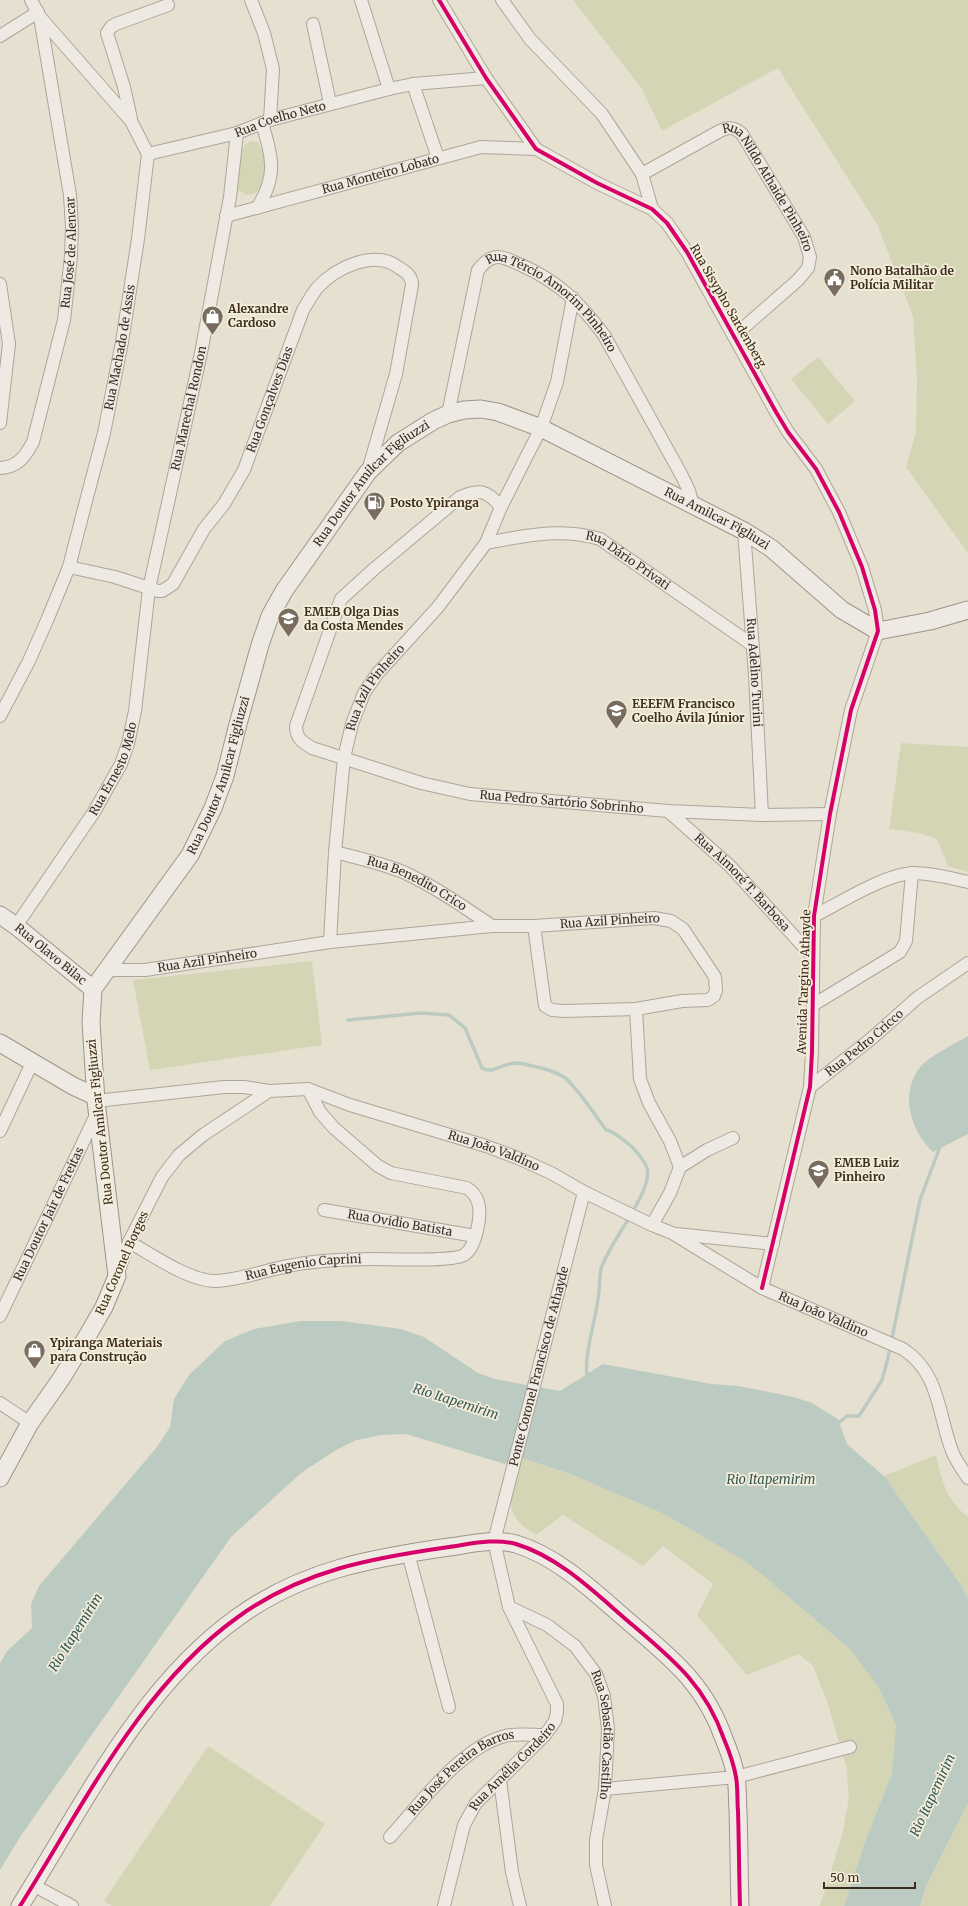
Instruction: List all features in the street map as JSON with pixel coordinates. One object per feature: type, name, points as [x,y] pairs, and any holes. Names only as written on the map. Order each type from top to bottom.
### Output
[{"type":"main road","name":"Rua Doutor Amilcar Figliuzzi","points":[[117,1276],[96,1103],[91,1022],[93,990],[190,855],[225,776],[260,645],[270,616],[284,591],[368,472],[398,443],[433,421],[448,414],[464,410],[492,411],[541,428]]},
{"type":"main road","name":"Rua Amilcar Figliuzi","points":[[541,428],[691,498],[782,556],[842,610],[878,631]]},
{"type":"main road","points":[[878,631],[930,621],[968,610]]},
{"type":"main road","name":"Rua Olavo Bilac","points":[[6,918],[93,990]]},
{"type":"main road","points":[[0,1043],[73,1086],[96,1103]]},
{"type":"main road","name":"Rua Coronel Borges","points":[[0,1478],[30,1423],[61,1379],[85,1340],[104,1307],[117,1276]]},
{"type":"main road","points":[[20,1906],[125,1738],[155,1696],[205,1643],[239,1616],[274,1594],[312,1576],[358,1562],[408,1553],[494,1541],[514,1544],[537,1552],[577,1578],[675,1661],[693,1681],[711,1709],[724,1739],[736,1777],[740,1906]]},
{"type":"street","points":[[31,0],[39,14],[131,121],[148,154]]},
{"type":"street","points":[[251,0],[264,33],[274,69],[266,121],[272,170],[269,188],[257,208]]},
{"type":"street","points":[[361,0],[389,89]]},
{"type":"street","name":"Rua Sisypho Sardenberg","points":[[439,0],[486,78],[536,150],[597,183],[652,209],[667,223],[687,252],[776,412],[788,432],[816,469],[839,512],[862,567],[875,610],[878,631]]},
{"type":"street","points":[[502,0],[530,39],[602,114],[642,174],[652,209]]},
{"type":"street","points":[[131,121],[124,87],[107,36],[111,27],[116,24],[168,5]]},
{"type":"street","points":[[0,36],[39,14]]},
{"type":"street","name":"Rua José de Alencar","points":[[0,468],[15,465],[27,455],[33,442],[64,320],[71,256],[70,195],[39,14]]},
{"type":"street","points":[[313,24],[330,103]]},
{"type":"street","name":"Rua Coelho Neto","points":[[148,154],[237,132],[266,121],[330,103],[389,89],[413,84],[486,78]]},
{"type":"street","points":[[413,84],[438,158]]},
{"type":"street","name":"Rua Nildo Athaide Pinheiro","points":[[642,174],[718,132],[729,127],[736,128],[742,134],[804,237],[810,257],[808,268],[792,285],[734,336]]},
{"type":"street","name":"Rua Marechal Rondon","points":[[150,589],[202,353],[226,216],[237,132]]},
{"type":"street","name":"Rua Monteiro Lobato","points":[[226,216],[480,147],[536,150]]},
{"type":"street","name":"Rua Machado de Assis","points":[[0,716],[32,654],[69,567],[104,432],[122,342],[138,239],[148,154]]},
{"type":"street","name":"Rua Tércio Amorim Pinheiro","points":[[448,414],[478,270],[484,262],[497,257],[506,259],[554,282],[573,298],[588,314],[604,335],[691,498]]},
{"type":"street","name":"Rua Gonçalves Dias","points":[[150,589],[162,591],[173,584],[204,529],[224,504],[244,470],[303,310],[318,288],[328,278],[341,270],[364,260],[384,260],[394,264],[409,275],[412,279],[412,285],[396,374],[368,472]]},
{"type":"street","points":[[0,284],[9,344],[0,423]]},
{"type":"street","name":"Rua Azil Pinheiro","points":[[330,942],[335,852],[344,758],[352,724],[364,693],[377,674],[438,607],[486,543],[501,507],[541,428],[557,382],[573,298]]},
{"type":"street","name":"Rua Pedro Sartório Sobrinho","points":[[501,507],[493,497],[482,491],[470,493],[460,497],[374,569],[341,599],[296,726],[298,737],[302,742],[312,748],[421,783],[470,794],[668,811],[762,815],[830,814]]},
{"type":"street","name":"Rua Adelino Turini","points":[[744,531],[762,815]]},
{"type":"street","name":"Rua Dário Privati","points":[[486,543],[538,533],[585,534],[600,539],[751,644]]},
{"type":"street","points":[[69,567],[115,577],[150,589]]},
{"type":"street","name":"Rua Ernesto Melo","points":[[6,918],[94,812],[121,764],[128,744],[135,711],[150,589]]},
{"type":"street","name":"Avenida Targino Athayde","points":[[762,1288],[810,1087],[814,916],[830,814],[851,710],[878,631]]},
{"type":"street","name":"Rua Aimoré T. Barbosa","points":[[668,811],[730,866],[813,957]]},
{"type":"street","name":"Rua Benedito Crico","points":[[335,852],[362,858],[403,872],[424,883],[492,926]]},
{"type":"street","points":[[813,1005],[894,958],[900,952],[906,941],[912,873]]},
{"type":"street","points":[[814,916],[891,878],[912,873],[934,874],[968,882]]},
{"type":"street","name":"Rua Azil Pinheiro","points":[[107,970],[145,970],[330,942],[492,926],[534,926],[654,918],[671,921],[684,929],[715,977],[716,990],[714,996],[708,1000],[682,1001],[636,1009]]},
{"type":"street","points":[[534,926],[544,1006],[548,1009],[564,1011],[636,1009],[640,1079],[649,1103],[670,1141],[680,1167]]},
{"type":"street","name":"Rua Pedro Cricco","points":[[810,1087],[871,1039],[918,998],[968,963]]},
{"type":"street","points":[[0,1130],[32,1063]]},
{"type":"street","points":[[96,1103],[224,1087],[244,1087],[269,1091],[308,1089]]},
{"type":"street","name":"Rua João Valdino","points":[[308,1089],[350,1105],[486,1146],[518,1158],[551,1173],[584,1192],[623,1211],[672,1233],[762,1288],[883,1340],[914,1356],[929,1375],[952,1451],[968,1478]]},
{"type":"street","name":"Rua Eugenio Caprini","points":[[129,1242],[196,1278],[214,1281],[262,1273],[289,1266],[320,1262],[459,1257],[470,1250],[478,1222],[479,1203],[472,1192],[467,1188],[391,1173],[378,1166],[353,1146],[320,1112],[308,1089]]},
{"type":"street","name":"Rua Coronel Borges","points":[[117,1276],[129,1242],[162,1177],[179,1155],[203,1135],[269,1091]]},
{"type":"street","name":"Rua Doutor Jair de Freitas","points":[[0,1316],[96,1103]]},
{"type":"street","points":[[652,1225],[670,1193],[680,1167],[707,1150],[733,1138]]},
{"type":"street","name":"Ponte Coronel Francisco de Athayde","points":[[494,1541],[584,1192]]},
{"type":"street","name":"Rua Ovidio Batista","points":[[324,1210],[475,1236]]},
{"type":"street","name":"Rua João Valdino","points":[[672,1233],[773,1244]]},
{"type":"street","points":[[0,1403],[30,1423]]},
{"type":"street","name":"Rua Amélia Cordeiro","points":[[444,1906],[467,1819],[476,1803],[545,1735],[555,1721],[557,1712],[557,1704],[510,1607],[494,1541]]},
{"type":"street","points":[[408,1553],[449,1707]]},
{"type":"street","name":"Rua Sebastião Castilho","points":[[510,1607],[547,1625],[575,1646],[596,1674],[604,1696],[608,1729],[606,1789],[596,1840],[596,1865],[605,1906]]},
{"type":"street","name":"Rua José Pereira Barros","points":[[390,1837],[454,1768],[475,1750],[507,1735],[545,1735]]},
{"type":"street","points":[[606,1789],[736,1777],[850,1747]]},
{"type":"street","points":[[500,1780],[512,1872],[520,1906]]},
{"type":"street","points":[[33,1886],[72,1906]]},
{"type":"green space","points":[[573,0],[968,0],[968,553],[906,467],[916,432],[917,378],[913,316],[877,224],[778,68],[662,131],[642,89]]},
{"type":"green space","points":[[251,141],[258,142],[262,149],[266,166],[266,174],[265,182],[261,188],[255,193],[246,195],[238,190],[237,186],[238,160],[242,149]]},
{"type":"green space","points":[[818,357],[855,401],[828,424],[791,379]]},
{"type":"green space","points":[[901,743],[968,747],[968,872],[948,866],[937,839],[919,833],[889,829]]},
{"type":"green space","points":[[312,961],[322,1045],[150,1070],[133,980]]},
{"type":"green space","points":[[936,1455],[940,1474],[950,1497],[968,1517],[968,1598],[963,1588],[884,1476]]},
{"type":"green space","points":[[518,1457],[568,1473],[664,1514],[748,1563],[850,1649],[878,1686],[896,1725],[892,1773],[865,1842],[844,1906],[820,1906],[842,1835],[849,1798],[846,1765],[827,1701],[813,1666],[799,1654],[747,1675],[697,1615],[713,1584],[663,1546],[643,1566],[563,1515],[536,1535],[524,1527],[512,1510],[510,1500]]},
{"type":"green space","points":[[208,1746],[325,1824],[270,1906],[112,1906],[104,1901]]},
{"type":"green space","points":[[968,1803],[968,1906],[920,1906],[927,1884]]},
{"type":"water","points":[[968,1036],[968,1134],[933,1152],[918,1133],[913,1122],[909,1099],[910,1087],[914,1076],[925,1062]]},
{"type":"water","name":"Rio Itapemirim","points":[[300,1321],[342,1321],[401,1329],[424,1337],[478,1373],[495,1379],[560,1391],[603,1364],[712,1384],[738,1386],[794,1397],[812,1403],[838,1419],[847,1444],[884,1476],[963,1588],[968,1598],[968,1803],[927,1884],[920,1906],[844,1906],[865,1842],[892,1773],[896,1725],[878,1686],[850,1649],[748,1563],[664,1514],[568,1473],[518,1457],[505,1464],[406,1434],[381,1435],[357,1440],[336,1450],[301,1473],[231,1537],[22,1834],[0,1870],[0,1663],[7,1651],[32,1628],[31,1604],[39,1586],[157,1447],[170,1427],[174,1399],[189,1375],[225,1341],[254,1329]]},
{"type":"waterway","points":[[348,1020],[421,1013],[449,1015],[465,1028],[482,1068],[490,1070],[514,1063],[521,1063],[548,1070],[564,1077],[580,1094],[606,1130],[613,1132],[638,1153],[646,1165],[647,1178],[644,1190],[605,1258],[601,1269],[597,1309],[588,1348],[586,1368],[587,1377]]},
{"type":"waterway","points":[[837,1424],[847,1416],[859,1416],[882,1380],[888,1358],[920,1200],[941,1144]]},
{"type":"cycle path","points":[[439,0],[486,78],[536,149],[597,183],[652,209],[667,223],[687,252],[788,432],[816,469],[839,512],[862,567],[875,610],[878,631],[851,710],[830,814],[814,916],[810,1087],[762,1288]]},
{"type":"cycle path","points":[[20,1906],[91,1789],[143,1712],[172,1677],[203,1645],[238,1617],[263,1601],[288,1588],[339,1568],[420,1551],[491,1542],[508,1542],[533,1550],[564,1569],[594,1591],[676,1664],[688,1676],[708,1704],[717,1721],[736,1777],[740,1906]]},
{"type":"place","name":"Nono Batalhão de Polícia Militar","points":[[835,298]]},
{"type":"place","name":"Alexandre Cardoso","points":[[213,336]]},
{"type":"place","name":"Posto Ypiranga","points":[[374,522]]},
{"type":"place","name":"EMEB Olga Dias da Costa Mendes","points":[[289,638]]},
{"type":"place","name":"EEEFM Francisco Coelho Ávila Júnior","points":[[617,730]]},
{"type":"place","name":"EMEB Luiz Pinheiro","points":[[819,1190]]},
{"type":"place","name":"Ypiranga Materiais para Construção","points":[[35,1370]]}]
